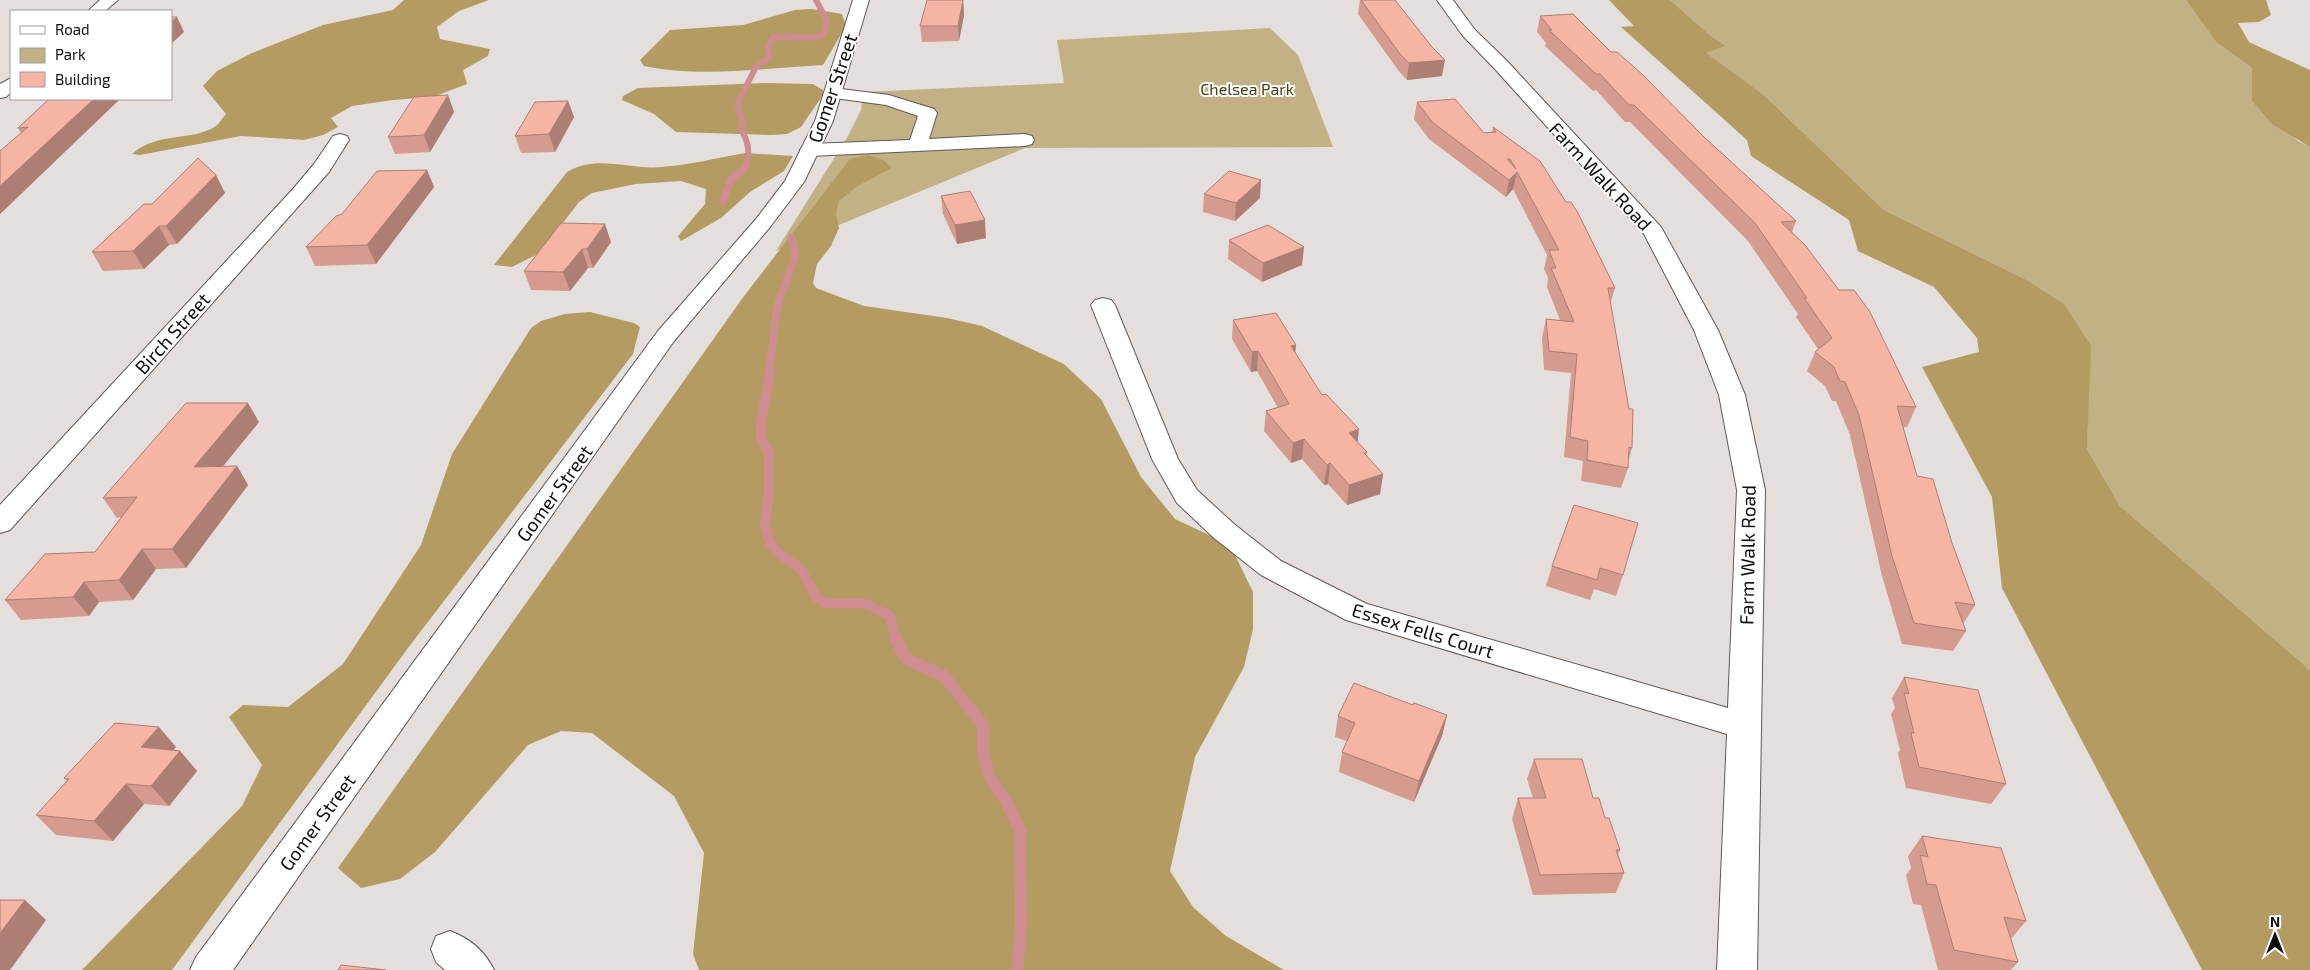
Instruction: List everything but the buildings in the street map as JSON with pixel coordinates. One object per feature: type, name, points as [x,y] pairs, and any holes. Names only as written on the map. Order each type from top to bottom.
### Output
[{"type":"street","points":[[97,10],[110,0]]},
{"type":"street","name":"Gomer Street","points":[[210,970],[666,336],[763,224],[794,182],[824,121],[861,0]]},
{"type":"street","name":"Farm Walk Road","points":[[1445,0],[1469,33],[1500,64],[1653,232],[1706,330],[1732,395],[1751,490],[1737,970]]},
{"type":"street","points":[[0,93],[10,84]]},
{"type":"street","points":[[833,93],[889,100],[928,113],[918,145]]},
{"type":"street","name":"Birch Street","points":[[0,523],[300,193],[322,168],[340,140]]},
{"type":"street","points":[[810,150],[1025,140]]},
{"type":"street","name":"Essex Fells Court","points":[[1103,305],[1165,459],[1187,496],[1224,531],[1271,568],[1356,612],[1744,726]]},
{"type":"green space","points":[[1670,0],[2186,0],[2216,42],[2252,68],[2252,101],[2298,141],[2310,147],[2310,670],[2120,506],[2087,449],[2090,346],[2063,304],[2027,280],[1884,210],[1764,95],[1705,53],[1726,46],[1711,36]]},
{"type":"green space","name":"Chelsea Park","points":[[1270,28],[1298,55],[1333,147],[1025,148],[776,251],[848,136],[861,110],[863,92],[1064,83],[1057,40]]},
{"type":"shaded area","points":[[404,0],[489,0],[459,11],[437,27],[440,39],[490,49],[488,56],[463,70],[467,84],[433,97],[352,106],[331,118],[338,127],[323,135],[304,140],[241,136],[140,155],[132,154],[153,142],[196,134],[216,126],[226,114],[203,86],[217,71],[252,53],[323,25],[393,10]]},
{"type":"shaded area","points":[[1609,0],[1670,0],[1711,36],[1726,46],[1706,53],[1764,95],[1884,210],[2027,280],[2064,304],[2091,346],[2087,449],[2120,506],[2310,670],[2310,970],[2202,970],[2002,588],[1992,497],[1922,367],[1979,352],[1977,338],[1934,287],[1858,251],[1849,220],[1751,156],[1747,140],[1621,27],[1634,26]]},
{"type":"shaded area","points":[[2186,0],[2266,0],[2271,15],[2259,22],[2238,23],[2249,42],[2310,70],[2310,147],[2272,124],[2252,101],[2252,68],[2216,42]]},
{"type":"shaded area","points":[[812,9],[842,14],[846,26],[823,65],[711,72],[666,70],[644,66],[640,60],[670,30],[743,25],[795,10]]},
{"type":"shaded area","points":[[764,83],[813,84],[823,90],[823,95],[801,127],[787,134],[770,135],[676,132],[654,114],[622,100],[623,96],[638,88]]},
{"type":"shaded area","points":[[745,153],[793,156],[784,171],[750,192],[721,218],[681,241],[678,236],[705,204],[706,189],[681,181],[636,184],[592,193],[579,202],[540,253],[512,267],[494,265],[567,172],[578,167],[601,163],[661,167]]},
{"type":"shaded area","points":[[868,155],[883,160],[892,168],[856,187],[839,201],[836,213],[839,228],[831,246],[817,264],[813,283],[816,288],[864,306],[947,318],[982,326],[1064,364],[1101,399],[1141,477],[1175,519],[1230,545],[1253,592],[1253,629],[1244,667],[1195,757],[1170,871],[1193,907],[1226,936],[1284,970],[699,970],[693,954],[704,853],[674,796],[592,733],[561,731],[528,745],[435,852],[400,879],[361,888],[338,868],[744,296],[850,159]]},
{"type":"shaded area","points":[[590,312],[634,323],[640,327],[633,354],[408,648],[172,970],[82,970],[242,806],[262,765],[229,717],[243,705],[288,707],[343,664],[421,545],[452,454],[531,328],[541,321],[565,314]]},
{"type":"waterway","points":[[745,166],[748,157],[748,147],[741,130],[743,122],[738,108],[739,100],[756,67],[769,58],[768,47],[773,38],[786,36],[811,38],[823,35],[827,21],[816,0]]},
{"type":"waterway","points":[[723,201],[731,179],[742,171],[746,165]]},
{"type":"waterway","points":[[769,375],[777,307],[796,254],[791,238]]},
{"type":"waterway","points":[[770,373],[761,422],[761,438],[769,454],[769,489],[765,525],[770,542],[776,551],[801,569],[815,596],[826,603],[863,603],[890,616],[895,638]]},
{"type":"waterway","points":[[895,637],[906,659],[944,676],[983,725],[983,753],[990,778],[1006,801],[1020,830],[1021,927],[1017,970]]}]
